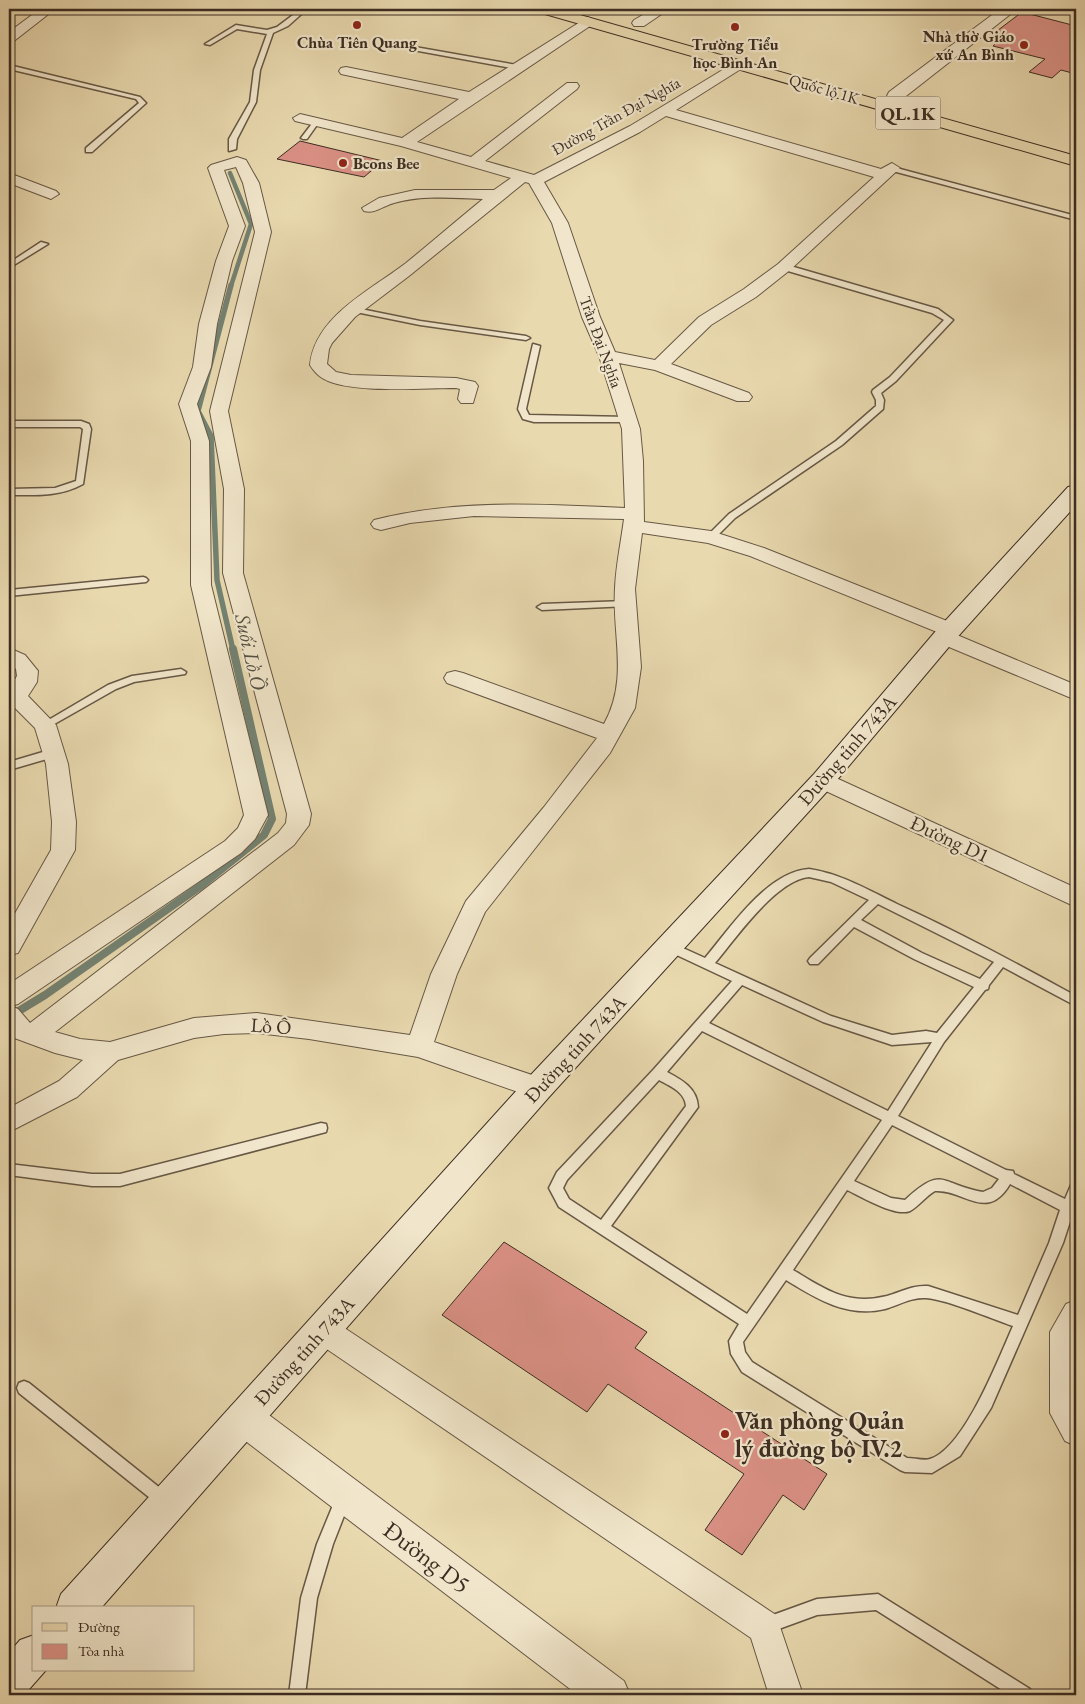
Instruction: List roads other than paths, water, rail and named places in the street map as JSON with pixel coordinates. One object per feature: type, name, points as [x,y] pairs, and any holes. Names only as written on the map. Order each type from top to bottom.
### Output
[{"type":"main road","name":"Quốc lộ 1K","points":[[543,9],[639,23],[1076,161]]},
{"type":"main road","points":[[889,101],[1009,9]]},
{"type":"main road","name":"Quốc lộ 1K","points":[[588,15],[739,64],[1076,148]]},
{"type":"main road","name":"Đường tỉnh 743A","points":[[77,1606],[538,1088],[823,780],[947,634],[1076,492]]},
{"type":"main road","name":"Đường D5","points":[[244,1418],[610,1695]]},
{"type":"main road","points":[[9,1682],[32,1656]]},
{"type":"street","points":[[9,38],[48,9]]},
{"type":"street","points":[[639,23],[662,9]]},
{"type":"street","points":[[405,143],[517,67],[588,15]]},
{"type":"street","name":"Đường Trần Đại Nghĩa","points":[[467,399],[468,386],[456,381],[393,384],[333,377],[321,371],[317,364],[317,355],[335,326],[354,309],[404,272],[497,195],[529,178],[598,149],[665,112],[739,64]]},
{"type":"street","points":[[346,71],[471,97]]},
{"type":"street","points":[[474,161],[572,86]]},
{"type":"street","points":[[665,112],[888,172]]},
{"type":"street","points":[[300,118],[474,161],[529,178]]},
{"type":"street","points":[[9,997],[233,848],[247,833],[256,815],[200,585],[202,512],[200,441],[188,404],[202,367],[223,329],[263,232],[251,183],[241,163],[237,162],[216,168],[237,226],[224,261],[223,329],[219,411],[229,454],[234,489],[233,573],[299,814],[297,825],[286,839],[20,1027]]},
{"type":"street","points":[[659,366],[705,321],[750,293],[784,267],[888,172]]},
{"type":"street","points":[[9,178],[51,194]]},
{"type":"street","name":"Trần Đại Nghĩa","points":[[420,1047],[444,974],[475,907],[552,813],[609,734],[624,708],[630,667],[625,589],[634,520],[634,461],[628,420],[608,356],[591,317],[560,223],[529,178]]},
{"type":"street","points":[[370,208],[392,198],[407,195],[497,195]]},
{"type":"street","points":[[608,356],[659,366],[743,397]]},
{"type":"street","points":[[381,524],[425,514],[457,512],[634,520],[711,536],[796,566],[1076,693]]},
{"type":"street","points":[[9,654],[20,659],[26,666],[29,675],[26,684],[12,698],[45,726],[54,753],[64,822],[63,850],[9,946]]},
{"type":"street","points":[[455,678],[609,734]]},
{"type":"street","name":"Đường D1","points":[[823,780],[1076,898]]},
{"type":"street","name":"Lồ Ô","points":[[20,1027],[80,1049],[110,1052],[147,1043],[194,1028],[257,1023],[309,1029],[420,1047],[538,1088]]},
{"type":"street","points":[[9,1121],[68,1089],[110,1052]]},
{"type":"street","points":[[1070,1422],[1066,1332],[1076,1313]]},
{"type":"street","points":[[323,1330],[764,1627],[786,1695]]},
{"type":"lane","points":[[208,44],[236,27],[270,33],[277,32],[304,9]]},
{"type":"lane","points":[[232,149],[233,139],[253,102],[256,70],[270,33]]},
{"type":"lane","points":[[415,49],[517,67]]},
{"type":"lane","points":[[9,66],[138,98],[143,103],[90,150]]},
{"type":"lane","points":[[305,138],[316,122]]},
{"type":"lane","points":[[888,172],[1076,218]]},
{"type":"lane","points":[[9,266],[44,244]]},
{"type":"lane","points":[[711,536],[732,516],[839,443],[880,407],[880,400],[876,392],[893,379],[949,320],[935,311],[784,267]]},
{"type":"lane","points":[[354,309],[420,323],[526,338]]},
{"type":"lane","points":[[536,346],[522,409],[526,417],[534,419],[628,420]]},
{"type":"lane","points":[[9,424],[81,424],[88,429],[80,482],[72,488],[62,490],[9,492]]},
{"type":"lane","points":[[9,593],[143,580]]},
{"type":"lane","points":[[542,607],[626,604]]},
{"type":"lane","points":[[45,726],[112,687],[132,679],[181,672]]},
{"type":"lane","points":[[9,766],[54,753]]},
{"type":"lane","points":[[708,964],[738,928],[783,882],[799,874],[838,880],[916,916],[1076,1000]]},
{"type":"lane","points":[[814,961],[877,899]]},
{"type":"lane","points":[[853,921],[918,956],[984,986]]},
{"type":"lane","points":[[670,947],[827,1019],[892,1040],[901,1041],[924,1035],[940,1039]]},
{"type":"lane","points":[[1002,960],[984,986],[940,1039],[890,1118],[748,1323],[736,1341],[738,1354],[747,1367],[905,1465],[932,1466],[955,1452],[986,1403],[1056,1242],[1076,1189]]},
{"type":"lane","points":[[741,978],[658,1073],[562,1176],[556,1188],[564,1203],[748,1323]]},
{"type":"lane","points":[[701,1024],[1008,1175],[1068,1207]]},
{"type":"lane","points":[[602,1228],[692,1107],[693,1099],[689,1093],[658,1073]]},
{"type":"lane","points":[[9,1170],[40,1172],[101,1182],[120,1180],[321,1128]]},
{"type":"lane","points":[[846,1183],[889,1204],[907,1206],[925,1188],[936,1184],[944,1185],[970,1195],[991,1196],[997,1193],[1008,1175]]},
{"type":"lane","points":[[784,1272],[834,1301],[850,1306],[885,1302],[920,1290],[935,1293],[1021,1322]]},
{"type":"lane","points":[[24,1388],[168,1503]]},
{"type":"lane","points":[[297,1695],[309,1598],[326,1544],[345,1494]]},
{"type":"lane","points":[[764,1627],[817,1607],[878,1602],[1024,1695]]},
{"type":"waterway","name":"Suối Lồ Ồ","points":[[230,173],[251,224],[231,286]]},
{"type":"waterway","name":"Suối Lồ Ồ","points":[[231,285],[198,411],[211,436],[217,580],[233,650]]},
{"type":"waterway","name":"Suối Lồ Ồ","points":[[9,1017],[45,995],[202,885],[264,835],[272,819],[233,649]]},
{"type":"place","name":"Chùa Tiên Quang","points":[[357,25]]},
{"type":"place","name":"Trường Tiểu học Bình An","points":[[735,27]]},
{"type":"place","name":"Nhà thờ Giáo xứ An Bình","points":[[1024,45]]},
{"type":"place","name":"Bcons Bee","points":[[343,163]]},
{"type":"place","name":"Văn phòng Quản lý đường bộ IV.2","points":[[725,1434]]}]
